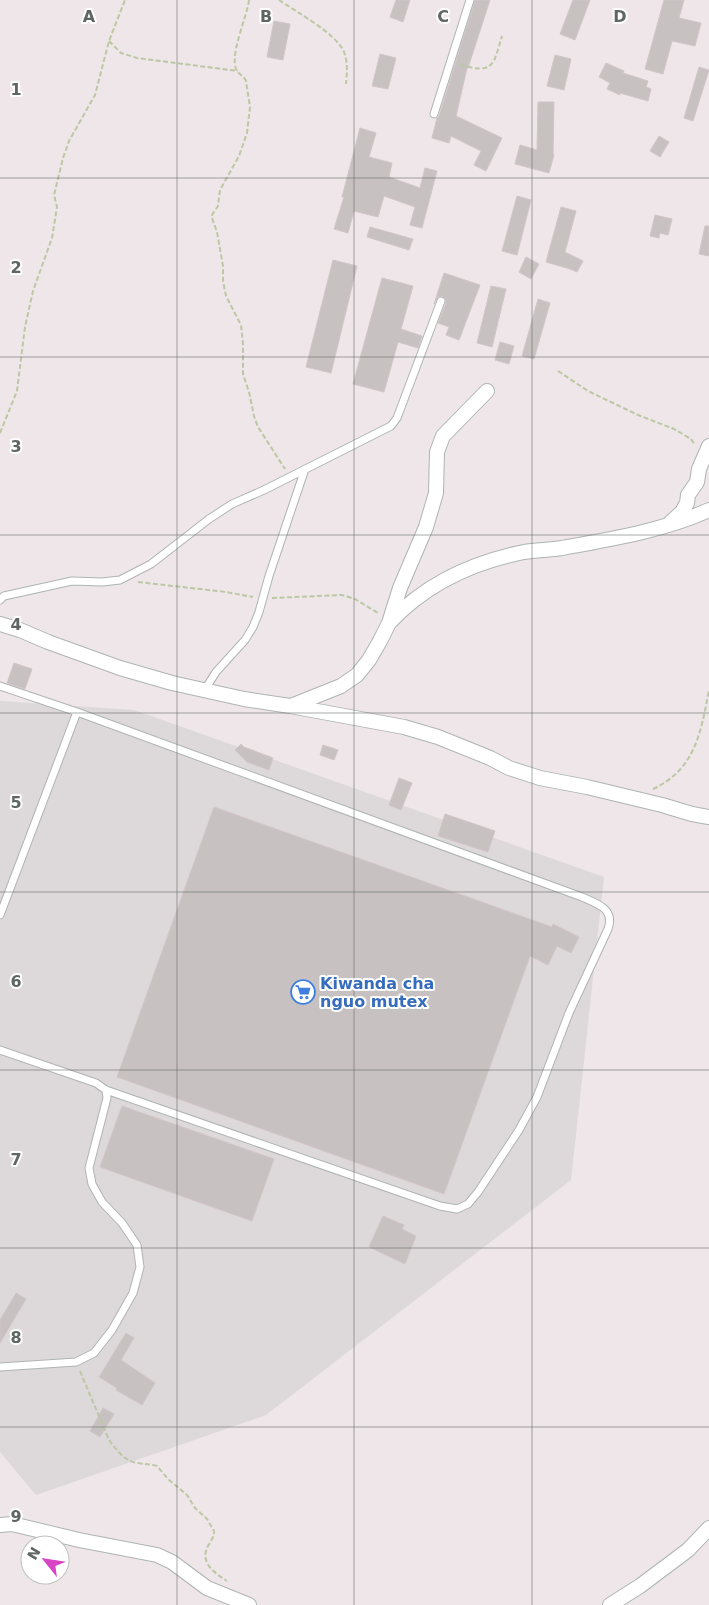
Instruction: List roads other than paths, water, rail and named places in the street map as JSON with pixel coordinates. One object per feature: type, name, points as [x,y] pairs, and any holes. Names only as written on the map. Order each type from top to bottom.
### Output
[{"type":"street","points":[[290,706],[341,686],[357,674],[373,654],[389,623],[400,588],[426,527],[436,492],[437,452],[443,436],[487,391]]},
{"type":"street","points":[[664,527],[682,512],[687,503],[688,495],[696,482],[709,446]]},
{"type":"street","points":[[389,623],[406,605],[447,578],[492,560],[526,552],[603,541],[664,527],[709,510]]},
{"type":"street","points":[[0,624],[120,668],[204,691],[404,727],[438,736],[482,754],[509,768],[540,778],[587,787],[709,818]]},
{"type":"street","points":[[0,1525],[12,1524],[79,1540],[157,1555],[172,1562],[207,1588],[248,1605]]},
{"type":"street","points":[[610,1605],[640,1586],[688,1550],[709,1528]]},
{"type":"lane","points":[[434,114],[470,0]]},
{"type":"lane","points":[[0,600],[4,596],[72,581],[102,582],[120,580],[151,564],[209,519],[232,504],[391,426],[397,418],[441,301]]},
{"type":"lane","points":[[204,691],[216,672],[245,640],[252,627],[263,599],[268,576],[305,469]]},
{"type":"lane","points":[[0,686],[77,712],[582,896],[604,908],[611,921],[569,1013],[537,1096],[524,1122],[478,1192],[468,1204],[457,1209],[440,1206],[106,1090],[96,1084],[0,1050]]},
{"type":"lane","points":[[0,914],[77,712]]},
{"type":"lane","points":[[0,1367],[76,1362],[94,1353],[112,1330],[133,1293],[140,1267],[137,1246],[122,1223],[102,1202],[92,1184],[90,1168],[108,1098],[106,1090]]},
{"type":"place","name":"Kiwanda cha nguo mutex","points":[[303,992]]}]
